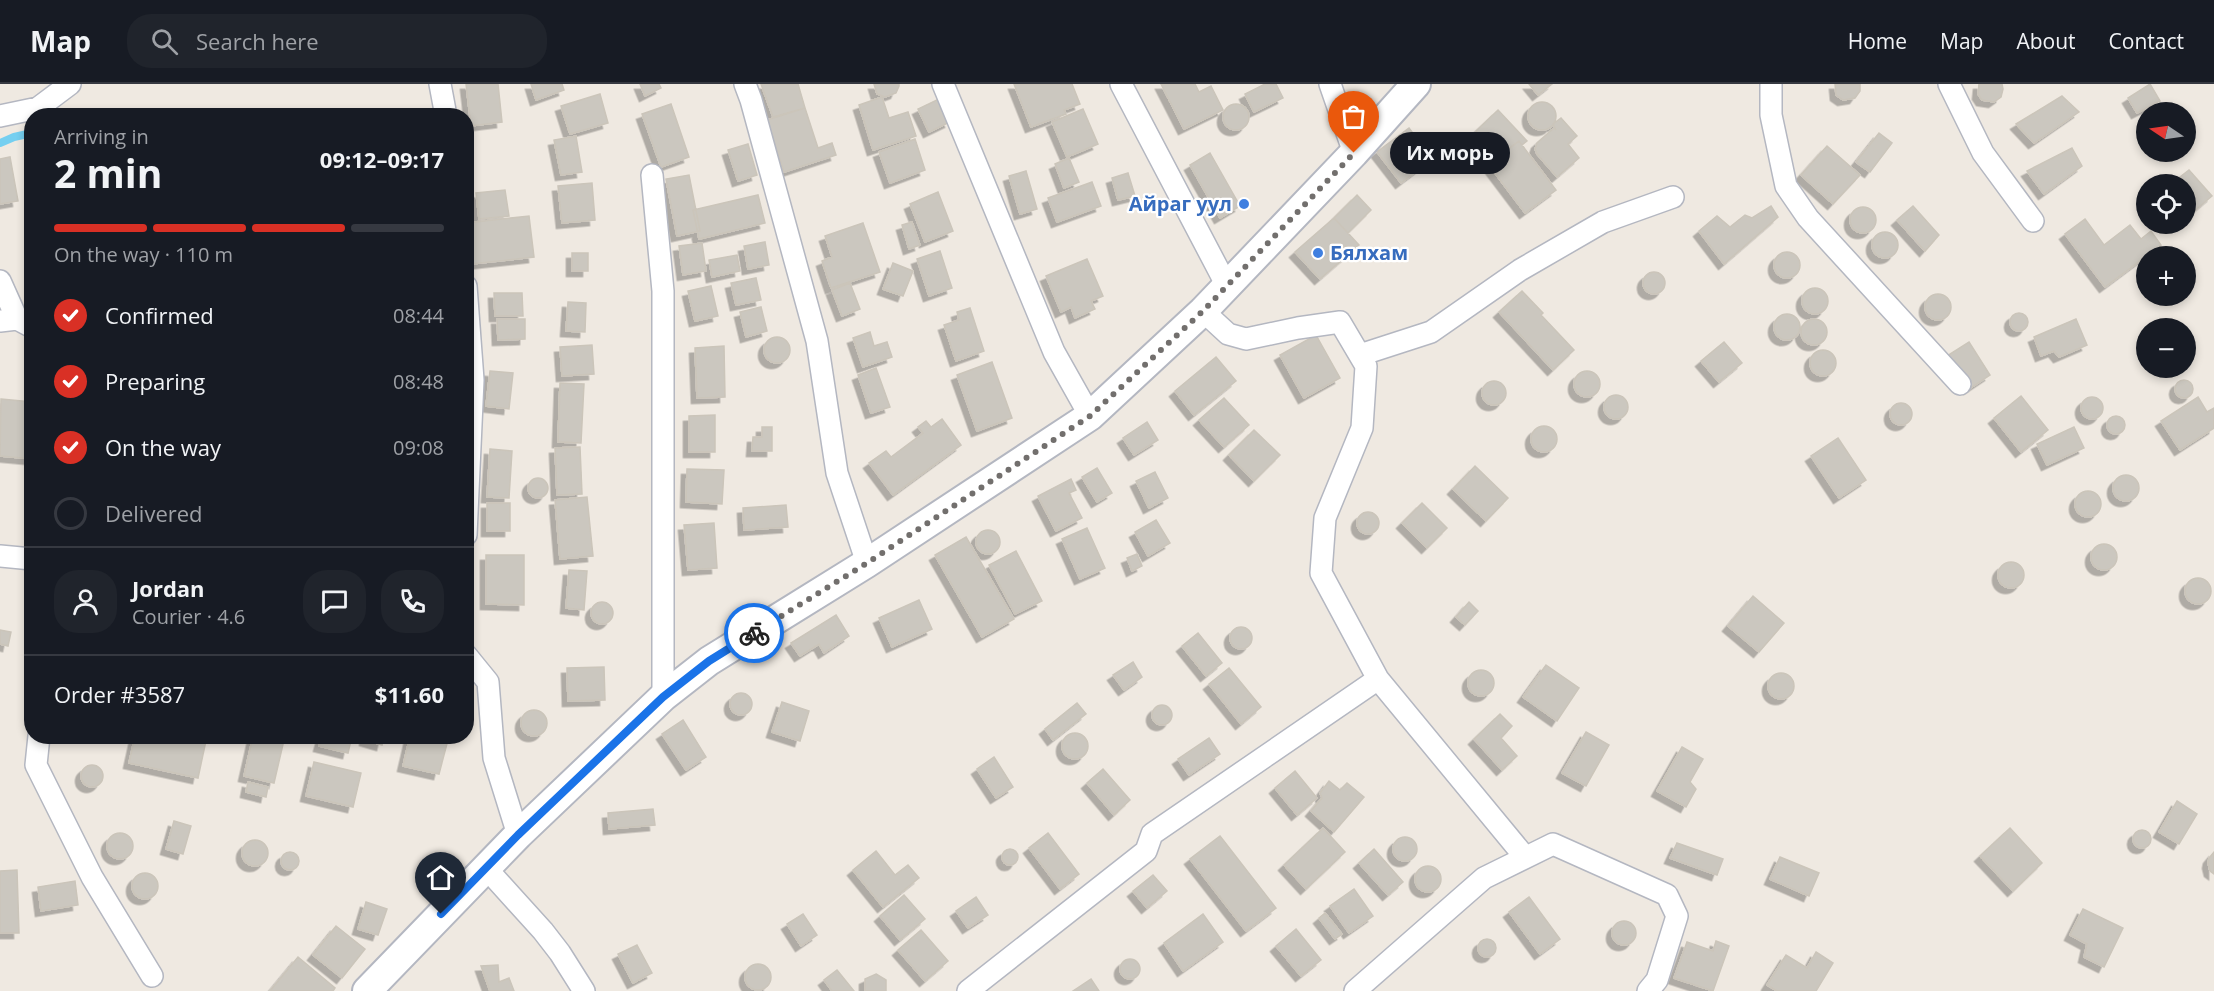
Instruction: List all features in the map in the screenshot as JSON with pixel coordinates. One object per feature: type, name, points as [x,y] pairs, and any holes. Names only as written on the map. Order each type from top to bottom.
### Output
[{"type":"main road","points":[[367,991],[518,835],[663,697],[709,661],[867,563],[1090,416],[1203,311],[1354,153],[1416,84]]},
{"type":"street","points":[[38,108],[70,84]]},
{"type":"street","points":[[440,84],[444,108]]},
{"type":"street","points":[[744,84],[751,100],[817,341],[837,473],[867,563]]},
{"type":"street","points":[[943,84],[1054,352],[1090,416]]},
{"type":"street","points":[[1121,84],[1227,286]]},
{"type":"street","points":[[1330,84],[1354,153]]},
{"type":"street","points":[[1771,84],[1771,115],[1786,186],[1808,218],[1960,384]]},
{"type":"street","points":[[1949,84],[1983,153],[2033,221]]},
{"type":"street","points":[[0,116],[24,111]]},
{"type":"street","points":[[652,175],[663,291],[663,697]]},
{"type":"street","points":[[1360,355],[1431,332],[1520,270],[1603,222],[1673,197]]},
{"type":"street","points":[[0,281],[16,323]]},
{"type":"street","points":[[1203,311],[1228,334],[1246,339],[1340,322],[1360,355],[1366,366],[1362,429],[1325,518],[1321,573],[1378,678],[1525,857]]},
{"type":"street","points":[[0,556],[24,558]]},
{"type":"street","points":[[474,665],[488,682],[494,758],[518,835]]},
{"type":"street","points":[[968,991],[1146,851],[1152,834],[1378,678]]},
{"type":"street","points":[[38,744],[36,765],[92,877],[152,976]]},
{"type":"street","points":[[1355,991],[1484,878],[1553,844],[1666,895],[1677,916],[1657,980],[1648,991]]},
{"type":"street","points":[[486,868],[543,931],[584,991]]},
{"type":"building","points":[[466,84],[498,84],[502,122],[474,126],[474,108],[469,108]]},
{"type":"building","points":[[531,84],[562,84],[564,90],[536,100]]},
{"type":"building","points":[[640,84],[659,84],[661,88],[645,96]]},
{"type":"building","points":[[761,84],[798,84],[805,108],[773,117]]},
{"type":"building","points":[[874,84],[899,84],[899,86],[896,93],[885,97],[877,94]]},
{"type":"building","points":[[1014,84],[1072,84],[1080,104],[1064,110],[1066,114],[1031,127]]},
{"type":"building","points":[[1161,84],[1195,84],[1199,92],[1211,86],[1223,110],[1184,129]]},
{"type":"building","points":[[1265,84],[1276,84],[1283,98],[1254,112],[1245,94]]},
{"type":"building","points":[[1529,84],[1552,84],[1538,95]]},
{"type":"building","points":[[1835,84],[1860,84],[1860,91],[1855,98],[1843,100],[1836,95]]},
{"type":"building","points":[[1979,84],[2002,84],[2001,97],[1994,102],[1982,100],[1978,94]]},
{"type":"building","points":[[2150,84],[2160,101],[2136,102],[2136,111],[2128,98]]},
{"type":"building","points":[[600,94],[608,123],[570,134],[561,106]]},
{"type":"building","points":[[2062,96],[2079,112],[2034,143],[2016,124]]},
{"type":"building","points":[[882,97],[889,118],[908,112],[916,136],[873,150],[859,105]]},
{"type":"building","points":[[939,99],[950,122],[929,132],[918,109]]},
{"type":"building","points":[[1542,102],[1552,106],[1556,116],[1552,126],[1542,130],[1532,126],[1528,116],[1532,106]]},
{"type":"building","points":[[671,104],[689,157],[661,167],[642,114]]},
{"type":"building","points":[[1236,104],[1245,108],[1249,117],[1245,126],[1236,130],[1227,126],[1223,117],[1227,108]]},
{"type":"building","points":[[805,108],[818,148],[832,143],[836,155],[784,172],[767,120]]},
{"type":"building","points":[[1083,109],[1098,144],[1067,157],[1052,122]]},
{"type":"building","points":[[1498,110],[1527,141],[1522,145],[1519,141],[1499,156],[1476,131]]},
{"type":"building","points":[[1561,118],[1577,136],[1568,144],[1579,158],[1557,177],[1535,149],[1537,143],[1554,128],[1556,130],[1553,124]]},
{"type":"building","points":[[1409,128],[1432,159],[1401,183],[1377,152]]},
{"type":"building","points":[[1879,133],[1892,143],[1870,172],[1856,162]]},
{"type":"building","points":[[576,136],[582,172],[561,175],[554,140]]},
{"type":"building","points":[[915,139],[925,170],[890,183],[879,152]]},
{"type":"building","points":[[1519,141],[1556,190],[1525,213],[1488,164]]},
{"type":"building","points":[[748,144],[757,175],[738,181],[728,150]]},
{"type":"building","points":[[1827,146],[1860,175],[1833,204],[1801,175]]},
{"type":"building","points":[[2072,148],[2082,166],[2044,194],[2027,171]]},
{"type":"building","points":[[1210,153],[1240,206],[1220,218],[1190,165]]},
{"type":"building","points":[[10,157],[18,201],[0,204],[0,159]]},
{"type":"building","points":[[1069,158],[1079,182],[1064,188],[1055,164]]},
{"type":"building","points":[[1026,171],[1037,209],[1020,214],[1009,176]]},
{"type":"building","points":[[1128,173],[1135,196],[1118,200],[1112,178]]},
{"type":"building","points":[[689,175],[700,231],[677,236],[666,179]]},
{"type":"building","points":[[2196,178],[2212,196],[2196,209]]},
{"type":"building","points":[[1092,182],[1101,206],[1057,222],[1048,198]]},
{"type":"building","points":[[592,183],[595,220],[562,223],[558,186]]},
{"type":"building","points":[[505,190],[509,216],[479,219],[476,193]]},
{"type":"building","points":[[938,192],[953,231],[925,242],[910,204]]},
{"type":"building","points":[[758,195],[765,223],[699,239],[693,210]]},
{"type":"building","points":[[1357,195],[1371,210],[1348,233],[1334,218]]},
{"type":"building","points":[[1771,206],[1778,217],[1724,264],[1699,231],[1717,216],[1730,227],[1745,215],[1752,218]]},
{"type":"building","points":[[1913,206],[1939,235],[1925,251],[1897,220]]},
{"type":"building","points":[[1863,207],[1872,211],[1876,220],[1872,229],[1863,233],[1854,229],[1850,220],[1854,211]]},
{"type":"building","points":[[529,216],[534,257],[474,264],[474,222]]},
{"type":"building","points":[[1334,218],[1359,245],[1320,279],[1295,252]]},
{"type":"building","points":[[2085,219],[2104,245],[2130,225],[2141,239],[2147,234],[2153,234],[2161,245],[2136,246],[2136,264],[2105,287],[2065,234]]},
{"type":"building","points":[[912,222],[920,245],[909,249],[902,225]]},
{"type":"building","points":[[863,223],[880,272],[831,288],[822,261],[832,257],[825,236]]},
{"type":"building","points":[[1885,232],[1894,236],[1898,245],[1894,254],[1885,258],[1876,254],[1872,245],[1876,236]]},
{"type":"building","points":[[765,242],[769,265],[748,269],[744,246]]},
{"type":"building","points":[[702,243],[706,271],[683,275],[679,246]]},
{"type":"building","points":[[940,251],[952,288],[929,296],[917,259]]},
{"type":"building","points":[[1787,252],[1796,256],[1800,265],[1796,274],[1787,278],[1778,274],[1774,265],[1778,256]]},
{"type":"building","points":[[572,253],[588,253],[588,271],[572,271]]},
{"type":"building","points":[[737,255],[740,271],[712,277],[709,260]]},
{"type":"building","points":[[1087,259],[1103,296],[1091,301],[1095,309],[1075,318],[1071,307],[1061,312],[1046,276]]},
{"type":"building","points":[[893,263],[913,271],[903,296],[883,289]]},
{"type":"building","points":[[1654,272],[1662,275],[1665,283],[1662,291],[1654,294],[1646,291],[1643,283],[1646,275]]},
{"type":"building","points":[[756,278],[761,300],[736,305],[731,283]]},
{"type":"building","points":[[850,283],[860,309],[842,316],[832,290]]},
{"type":"building","points":[[711,286],[718,316],[695,321],[688,291]]},
{"type":"building","points":[[1815,288],[1824,292],[1828,301],[1824,310],[1815,314],[1806,310],[1802,301],[1806,292]]},
{"type":"building","points":[[1522,291],[1574,350],[1553,370],[1499,312]]},
{"type":"building","points":[[494,293],[522,293],[523,316],[495,316]]},
{"type":"building","points":[[1938,294],[1947,298],[1951,307],[1947,316],[1938,320],[1929,316],[1925,307],[1929,298]]},
{"type":"building","points":[[568,302],[586,303],[585,332],[566,331]]},
{"type":"building","points":[[761,307],[767,331],[746,337],[740,312]]},
{"type":"building","points":[[970,308],[984,351],[956,361],[944,325],[959,320],[957,312]]},
{"type":"building","points":[[2019,313],[2025,316],[2028,322],[2025,328],[2019,331],[2013,328],[2010,322],[2013,316]]},
{"type":"building","points":[[1787,314],[1796,318],[1800,327],[1796,336],[1787,340],[1778,336],[1774,327],[1778,318]]},
{"type":"building","points":[[497,319],[525,319],[525,339],[498,340]]},
{"type":"building","points":[[1814,319],[1823,323],[1827,332],[1823,341],[1814,345],[1805,341],[1801,332],[1805,323]]},
{"type":"building","points":[[2076,319],[2087,345],[2059,357],[2054,351],[2041,356],[2034,337]]},
{"type":"building","points":[[870,332],[874,346],[887,342],[892,357],[863,367],[853,338]]},
{"type":"building","points":[[1316,335],[1340,378],[1304,398],[1280,355]]},
{"type":"building","points":[[777,337],[787,340],[790,350],[787,360],[777,363],[767,360],[764,350],[767,340]]},
{"type":"building","points":[[1724,342],[1742,363],[1719,382],[1701,361]]},
{"type":"building","points":[[1969,342],[1990,375],[1969,389],[1947,356]]},
{"type":"building","points":[[592,345],[594,374],[562,376],[560,347]]},
{"type":"building","points":[[724,346],[725,397],[697,398],[695,348]]},
{"type":"building","points":[[1823,350],[1832,354],[1836,363],[1832,372],[1823,376],[1814,372],[1810,363],[1814,354]]},
{"type":"building","points":[[1216,357],[1236,381],[1194,415],[1175,391]]},
{"type":"building","points":[[992,362],[1012,418],[977,431],[957,375]]},
{"type":"building","points":[[876,368],[890,407],[871,413],[858,375]]},
{"type":"building","points":[[490,371],[513,373],[509,409],[486,406]]},
{"type":"building","points":[[1587,371],[1596,375],[1600,384],[1596,393],[1587,397],[1578,393],[1574,384],[1578,375]]},
{"type":"building","points":[[2184,380],[2190,383],[2193,389],[2190,395],[2184,398],[2178,395],[2175,389],[2178,383]]},
{"type":"building","points":[[1494,381],[1503,384],[1506,393],[1503,402],[1494,405],[1485,402],[1482,393],[1485,384]]},
{"type":"building","points":[[560,383],[584,384],[581,443],[558,442]]},
{"type":"building","points":[[1616,395],[1625,398],[1628,407],[1625,416],[1616,419],[1607,416],[1604,407],[1607,398]]},
{"type":"building","points":[[2021,396],[2048,430],[2021,452],[1994,418]]},
{"type":"building","points":[[2092,397],[2102,404],[2103,408],[2096,418],[2092,419],[2082,412],[2081,408],[2088,398]]},
{"type":"building","points":[[2198,397],[2207,412],[2214,408],[2214,428],[2180,450],[2161,421]]},
{"type":"building","points":[[1224,398],[1249,425],[1224,447],[1199,420]]},
{"type":"building","points":[[1,399],[24,401],[24,458],[0,456]]},
{"type":"building","points":[[1901,403],[1911,410],[1912,414],[1905,424],[1901,425],[1891,418],[1890,414],[1897,404]]},
{"type":"building","points":[[715,415],[715,452],[689,452],[689,416]]},
{"type":"building","points":[[2116,416],[2122,419],[2125,425],[2122,431],[2116,434],[2110,431],[2107,425],[2110,419]]},
{"type":"building","points":[[942,419],[961,445],[893,495],[869,463],[886,451],[891,457],[923,433],[918,427],[926,421],[931,427]]},
{"type":"building","points":[[1147,422],[1158,440],[1134,455],[1123,438]]},
{"type":"building","points":[[1544,426],[1553,430],[1557,439],[1553,448],[1544,452],[1535,448],[1531,439],[1535,430]]},
{"type":"building","points":[[762,427],[772,427],[772,451],[752,451],[753,437],[762,437]]},
{"type":"building","points":[[2074,427],[2084,448],[2047,465],[2037,444]]},
{"type":"building","points":[[1254,430],[1280,455],[1254,481],[1229,455]]},
{"type":"building","points":[[1838,438],[1866,480],[1839,498],[1811,456]]},
{"type":"building","points":[[580,447],[582,494],[557,495],[555,448]]},
{"type":"building","points":[[490,449],[512,451],[509,498],[487,497]]},
{"type":"building","points":[[1475,466],[1508,498],[1486,521],[1453,489]]},
{"type":"building","points":[[1097,468],[1112,493],[1097,502],[1082,477]]},
{"type":"building","points":[[687,469],[724,470],[722,504],[686,502]]},
{"type":"building","points":[[1155,472],[1168,498],[1149,508],[1136,481]]},
{"type":"building","points":[[2126,475],[2135,479],[2139,488],[2135,497],[2126,501],[2117,497],[2113,488],[2117,479]]},
{"type":"building","points":[[538,478],[545,481],[548,488],[545,495],[538,498],[531,495],[528,488],[531,481]]},
{"type":"building","points":[[1071,479],[1076,490],[1069,493],[1082,518],[1056,531],[1038,496]]},
{"type":"building","points":[[2088,491],[2097,495],[2101,504],[2097,513],[2088,517],[2079,513],[2075,504],[2079,495]]},
{"type":"building","points":[[587,497],[593,556],[560,559],[555,500]]},
{"type":"building","points":[[487,503],[510,503],[510,531],[487,531]]},
{"type":"building","points":[[1422,503],[1447,528],[1427,548],[1402,523]]},
{"type":"building","points":[[786,505],[788,527],[744,530],[743,508]]},
{"type":"building","points":[[1364,512],[1372,512],[1379,519],[1379,527],[1372,534],[1364,534],[1357,527],[1357,519]]},
{"type":"building","points":[[1156,520],[1170,543],[1148,556],[1135,532]]},
{"type":"building","points":[[714,523],[717,568],[688,570],[684,525]]},
{"type":"building","points":[[1087,528],[1105,568],[1080,579],[1062,539]]},
{"type":"building","points":[[988,530],[996,534],[1000,542],[996,550],[988,554],[980,550],[976,542],[980,534]]},
{"type":"building","points":[[966,537],[1014,619],[982,637],[935,555]]},
{"type":"building","points":[[2104,544],[2113,548],[2117,557],[2113,566],[2104,570],[2095,566],[2091,557],[2095,548]]},
{"type":"building","points":[[1016,551],[1042,601],[1015,614],[989,565]]},
{"type":"building","points":[[1137,554],[1142,566],[1132,571],[1127,558]]},
{"type":"building","points":[[486,555],[524,555],[524,605],[486,604]]},
{"type":"building","points":[[2011,562],[2020,566],[2024,575],[2020,584],[2011,588],[2002,584],[1998,575],[2002,566]]},
{"type":"building","points":[[569,570],[587,571],[584,610],[566,608]]},
{"type":"building","points":[[2198,578],[2207,582],[2211,591],[2207,600],[2198,604],[2189,600],[2185,591],[2189,582]]},
{"type":"building","points":[[1753,596],[1784,623],[1759,652],[1728,626]]},
{"type":"building","points":[[919,600],[932,629],[892,647],[879,618]]},
{"type":"building","points":[[602,602],[610,605],[613,613],[610,621],[602,624],[594,621],[591,613],[594,605]]},
{"type":"building","points":[[1469,602],[1478,611],[1465,625],[1456,617]]},
{"type":"building","points":[[836,615],[849,636],[824,653],[819,644],[800,656],[791,643]]},
{"type":"building","points":[[1241,627],[1249,630],[1252,638],[1249,646],[1241,649],[1233,646],[1230,638],[1233,630]]},
{"type":"building","points":[[0,630],[11,632],[8,646],[0,644]]},
{"type":"building","points":[[1198,633],[1222,663],[1206,676],[1182,646]]},
{"type":"building","points":[[1133,662],[1142,677],[1124,690],[1113,675]]},
{"type":"building","points":[[1546,665],[1579,688],[1557,721],[1523,697]]},
{"type":"building","points":[[604,667],[605,700],[568,701],[567,668]]},
{"type":"building","points":[[1229,668],[1261,707],[1241,724],[1209,684]]},
{"type":"building","points":[[1481,670],[1490,674],[1494,683],[1490,692],[1481,696],[1472,692],[1468,683],[1472,674]]},
{"type":"building","points":[[1781,673],[1790,677],[1794,686],[1790,695],[1781,699],[1772,695],[1768,686],[1772,677]]},
{"type":"building","points":[[737,693],[745,693],[752,700],[752,708],[745,715],[737,715],[730,708],[730,700]]},
{"type":"building","points":[[782,702],[809,711],[800,741],[772,732]]},
{"type":"building","points":[[1077,703],[1086,714],[1053,740],[1045,729]]},
{"type":"building","points":[[1158,705],[1166,705],[1172,711],[1172,719],[1166,725],[1158,725],[1152,719],[1152,711]]},
{"type":"building","points":[[534,710],[543,714],[547,723],[543,732],[534,736],[525,732],[521,723],[525,714]]},
{"type":"building","points":[[1500,714],[1512,726],[1501,738],[1517,756],[1502,770],[1474,739]]},
{"type":"building","points":[[683,720],[706,757],[686,770],[662,734]]},
{"type":"building","points":[[1586,732],[1609,745],[1586,786],[1562,773]]},
{"type":"building","points":[[1075,733],[1084,737],[1088,746],[1084,755],[1075,759],[1066,755],[1062,746],[1066,737]]},
{"type":"building","points":[[1209,738],[1220,754],[1189,775],[1178,759]]},
{"type":"building","points":[[133,744],[205,744],[198,778],[129,763]]},
{"type":"building","points":[[251,744],[283,744],[274,783],[244,776]]},
{"type":"building","points":[[320,744],[350,744],[348,753],[319,746]]},
{"type":"building","points":[[408,744],[447,744],[439,774],[403,766]]},
{"type":"building","points":[[1682,747],[1703,759],[1690,782],[1696,789],[1686,807],[1657,791]]},
{"type":"building","points":[[994,757],[1013,787],[996,798],[977,769]]},
{"type":"building","points":[[314,762],[361,773],[353,807],[306,796]]},
{"type":"building","points":[[92,765],[100,768],[103,776],[100,784],[92,787],[84,784],[81,776],[84,768]]},
{"type":"building","points":[[1103,769],[1130,800],[1114,815],[1087,783]]},
{"type":"building","points":[[1295,771],[1317,798],[1297,815],[1275,788]]},
{"type":"building","points":[[1329,781],[1340,790],[1347,783],[1364,797],[1334,832],[1311,811],[1322,798],[1320,793]]},
{"type":"building","points":[[248,782],[268,787],[266,797],[246,792]]},
{"type":"building","points":[[2177,801],[2197,814],[2179,844],[2159,832]]},
{"type":"building","points":[[653,809],[655,825],[609,829],[608,813]]},
{"type":"building","points":[[174,821],[191,826],[183,854],[166,849]]},
{"type":"building","points":[[1323,828],[1345,852],[1306,889],[1284,865]]},
{"type":"building","points":[[2010,828],[2042,863],[2013,891],[1980,856]]},
{"type":"building","points":[[2138,830],[2146,830],[2151,835],[2149,846],[2138,848],[2133,843],[2133,835]]},
{"type":"building","points":[[120,833],[129,837],[133,846],[129,855],[120,859],[111,855],[107,846],[111,837]]},
{"type":"building","points":[[1048,833],[1079,874],[1060,889],[1029,848]]},
{"type":"building","points":[[1220,836],[1276,908],[1246,931],[1190,859]]},
{"type":"building","points":[[1405,837],[1410,838],[1416,844],[1416,854],[1410,860],[1405,861],[1400,860],[1394,854],[1393,849],[1394,844],[1400,838]]},
{"type":"building","points":[[255,840],[264,844],[268,853],[264,862],[255,866],[246,862],[242,853],[246,844]]},
{"type":"building","points":[[1677,843],[1723,859],[1717,875],[1670,858]]},
{"type":"building","points":[[1010,849],[1016,851],[1018,857],[1016,863],[1010,865],[1004,863],[1002,857],[1004,851]]},
{"type":"building","points":[[1374,849],[1403,882],[1388,895],[1359,863]]},
{"type":"building","points":[[876,851],[895,875],[908,865],[919,878],[883,907],[853,870]]},
{"type":"building","points":[[290,852],[296,855],[299,861],[296,867],[290,870],[284,867],[281,861],[284,855]]},
{"type":"building","points":[[2214,852],[2214,874],[2210,871],[2208,863]]},
{"type":"building","points":[[1780,857],[1819,873],[1809,896],[1770,879]]},
{"type":"building","points":[[1428,866],[1437,870],[1441,879],[1437,888],[1428,892],[1419,888],[1415,879],[1419,870]]},
{"type":"building","points":[[17,870],[19,933],[0,933],[0,871]]},
{"type":"building","points":[[145,873],[154,877],[158,886],[154,895],[145,899],[136,895],[132,886],[136,877]]},
{"type":"building","points":[[1153,875],[1167,891],[1147,908],[1133,891]]},
{"type":"building","points":[[75,881],[78,905],[41,911],[38,887]]},
{"type":"building","points":[[1354,889],[1373,916],[1349,933],[1330,906]]},
{"type":"building","points":[[904,895],[925,919],[900,940],[880,916]]},
{"type":"building","points":[[976,897],[988,915],[968,928],[956,911]]},
{"type":"building","points":[[1529,897],[1560,939],[1540,954],[1509,912]]},
{"type":"building","points":[[366,902],[387,909],[378,935],[358,929]]},
{"type":"building","points":[[2083,909],[2123,928],[2104,967],[2084,957],[2087,944],[2070,935]]},
{"type":"building","points":[[1325,913],[1342,934],[1335,939],[1319,918]]},
{"type":"building","points":[[803,914],[817,935],[801,946],[787,924]]},
{"type":"building","points":[[1203,914],[1223,942],[1183,971],[1164,943]]},
{"type":"building","points":[[1624,921],[1629,922],[1635,928],[1635,938],[1629,944],[1624,945],[1619,944],[1613,938],[1612,933],[1613,928],[1619,922]]},
{"type":"building","points":[[336,926],[365,949],[342,978],[313,955]]},
{"type":"building","points":[[1296,929],[1321,960],[1301,976],[1276,946]]},
{"type":"building","points":[[921,930],[948,961],[925,981],[898,950]]},
{"type":"building","points":[[1483,939],[1491,939],[1496,944],[1494,955],[1483,957],[1478,952],[1478,944]]},
{"type":"building","points":[[1716,941],[1729,946],[1713,991],[1674,978],[1687,942],[1713,951]]},
{"type":"building","points":[[637,945],[652,973],[633,983],[618,954]]},
{"type":"building","points":[[1816,952],[1833,963],[1816,991],[1777,991],[1767,985],[1786,955],[1807,968]]},
{"type":"building","points":[[298,957],[335,988],[333,991],[270,991]]},
{"type":"building","points":[[1126,959],[1134,959],[1140,965],[1140,973],[1134,979],[1126,979],[1120,973],[1120,965]]},
{"type":"building","points":[[758,964],[767,968],[771,977],[767,986],[758,990],[749,986],[745,977],[749,968]]},
{"type":"building","points":[[498,965],[499,982],[509,978],[514,991],[490,991],[481,966]]},
{"type":"building","points":[[837,970],[854,991],[832,991],[824,980]]},
{"type":"building","points":[[876,974],[886,980],[886,991],[865,991],[865,979]]},
{"type":"building","points":[[1091,979],[1099,991],[1073,991]]},
{"type":"waterway","points":[[0,143],[24,135]]},
{"type":"way so far","points":[[754,633],[867,563],[1090,416],[1203,311],[1354,153]]},
{"type":"place","name":"Их морь","points":[[1354,153]]},
{"type":"place","name":"Айраг уул","points":[[1244,204]]},
{"type":"place","name":"Бялхам","points":[[1318,253]]},
{"type":"route","points":[[441,914],[518,835],[663,697],[709,661],[754,633]]}]
